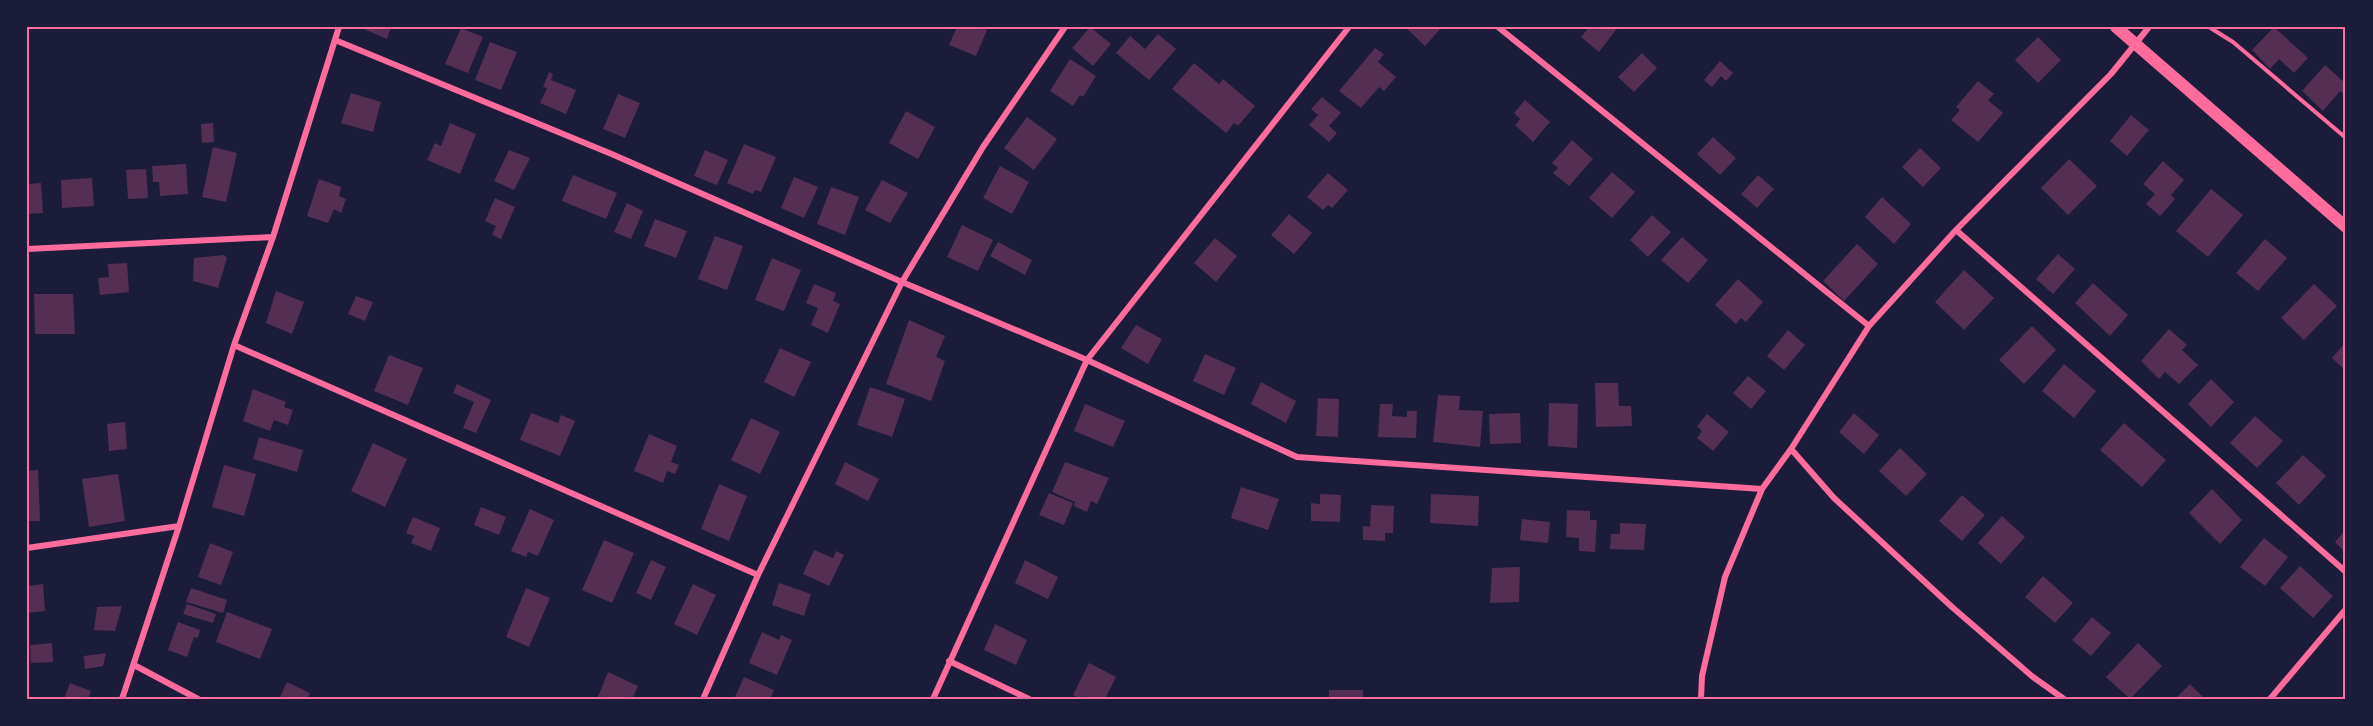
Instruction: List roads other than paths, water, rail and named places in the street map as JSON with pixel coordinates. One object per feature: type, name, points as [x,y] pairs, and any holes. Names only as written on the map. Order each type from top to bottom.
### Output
[{"type":"main road","points":[[2116,27],[2346,227]]},
{"type":"street","points":[[122,699],[179,526],[234,345],[273,237],[339,27]]},
{"type":"street","points":[[703,699],[758,574],[902,282],[983,147],[1065,27]]},
{"type":"street","points":[[933,699],[1087,360],[1349,27]]},
{"type":"street","points":[[1498,27],[1869,326]]},
{"type":"street","points":[[1701,699],[1702,676],[1725,577],[1762,489],[1791,449],[1869,326],[1956,230],[2111,74],[2149,27]]},
{"type":"street","points":[[335,40],[614,155],[902,282],[1087,360],[1297,457],[1762,489]]},
{"type":"street","points":[[1956,230],[2346,572]]},
{"type":"street","points":[[27,249],[273,237]]},
{"type":"street","points":[[234,345],[758,574]]},
{"type":"street","points":[[1791,449],[1834,498],[1944,600],[2033,677],[2064,699]]},
{"type":"street","points":[[27,548],[179,526]]},
{"type":"street","points":[[2270,699],[2346,609]]},
{"type":"street","points":[[949,661],[1029,699]]},
{"type":"street","points":[[134,665],[198,699]]}]
